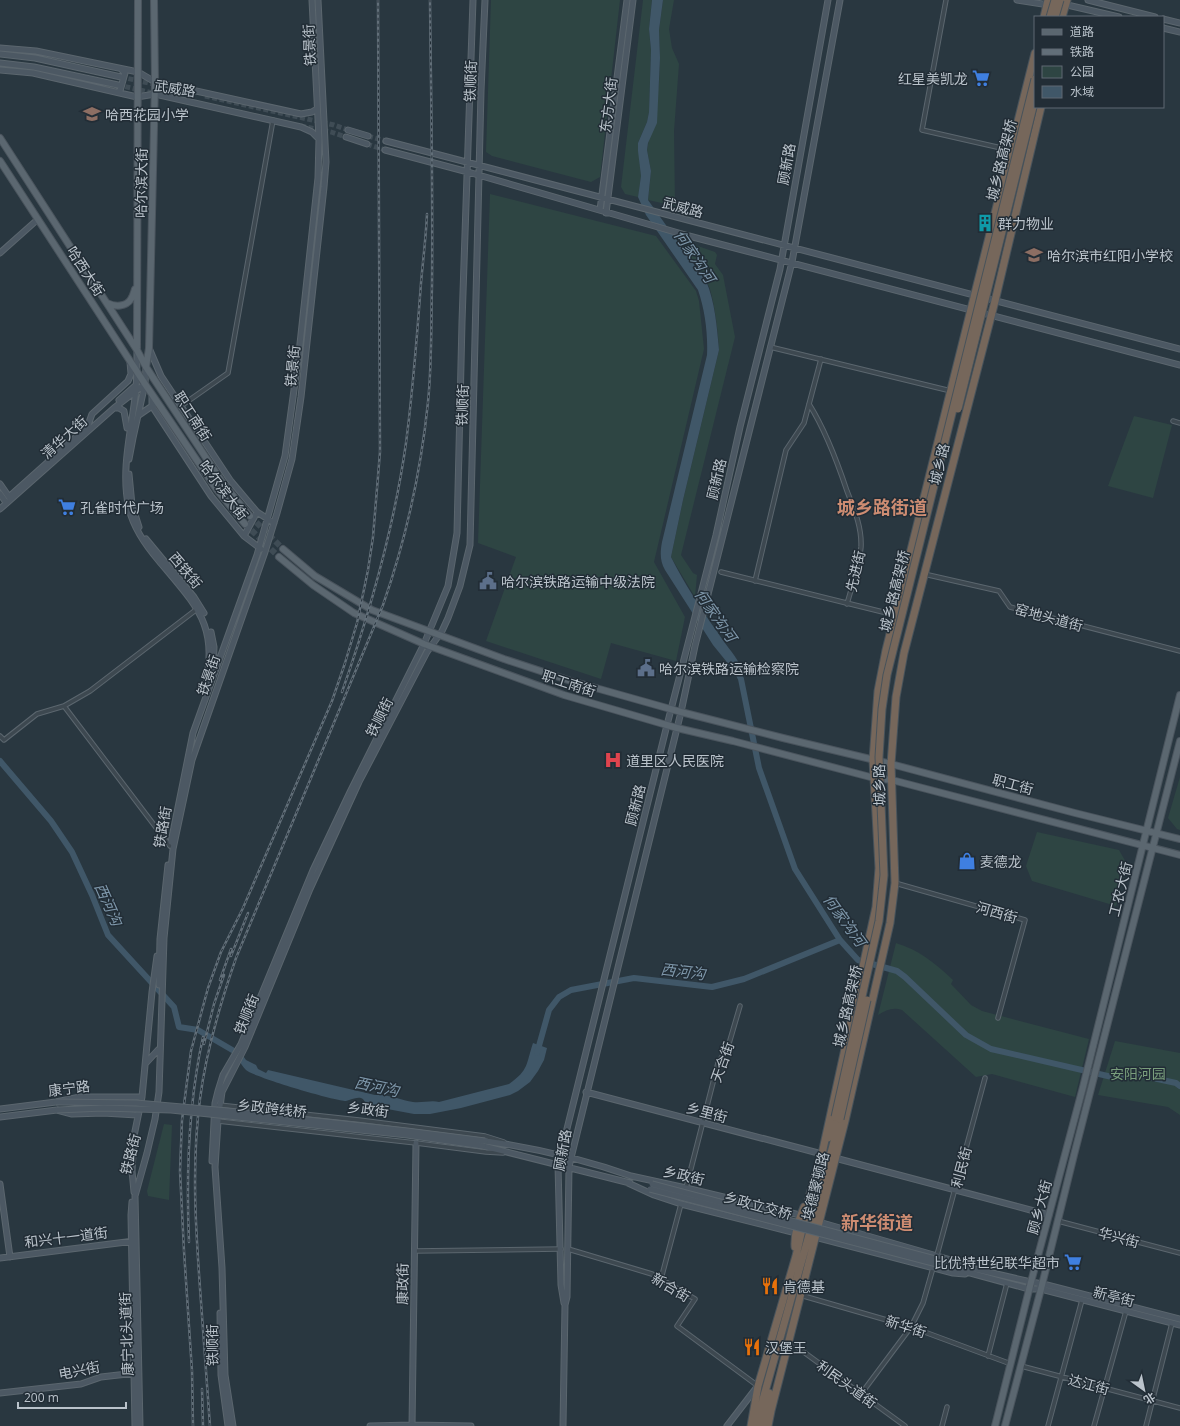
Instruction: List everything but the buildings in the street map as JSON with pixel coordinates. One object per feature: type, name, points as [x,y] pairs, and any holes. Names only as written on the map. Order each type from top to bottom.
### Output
[{"type":"highway","points":[[1050,16],[1054,0]]},
{"type":"highway","points":[[1056,16],[1064,1]]},
{"type":"highway","points":[[1062,16],[1064,1]]},
{"type":"highway","points":[[1044,16],[1048,3]]},
{"type":"highway","name":"城乡路","points":[[874,778],[873,760],[878,691],[886,650],[915,528],[951,391],[1034,57]]},
{"type":"highway","name":"城乡路高架桥","points":[[838,1118],[879,921],[884,875],[879,775],[879,743],[887,675],[1034,82]]},
{"type":"highway","name":"城乡路高架桥","points":[[838,1118],[879,949],[886,900],[888,850],[882,756],[887,690],[1034,103]]},
{"type":"highway","name":"城乡路","points":[[833,1156],[842,1130],[890,923],[895,883],[891,764],[896,697],[904,653],[995,301],[1041,108]]},
{"type":"highway","points":[[965,380],[980,334],[1030,137],[1041,108]]},
{"type":"highway","name":"埃德蒙顿路","points":[[753,1426],[758,1386],[796,1256],[810,1194],[822,1154],[876,907],[879,868],[874,778]]},
{"type":"highway","name":"埃德蒙顿路","points":[[822,1154],[838,1118]]},
{"type":"highway","name":"埃德蒙顿路","points":[[812,1236],[819,1222],[833,1156],[838,1118]]},
{"type":"highway","name":"埃德蒙顿路","points":[[753,1426],[763,1399],[812,1236],[833,1156]]},
{"type":"highway","points":[[796,1256],[795,1243],[800,1215],[810,1194]]},
{"type":"highway","points":[[768,1426],[770,1411],[789,1341],[812,1236]]},
{"type":"highway","points":[[762,1426],[770,1391],[799,1294]]},
{"type":"main road","name":"哈尔滨大街","points":[[137,350],[138,0]]},
{"type":"main road","name":"哈尔滨大街","points":[[146,367],[149,348],[155,94],[154,0]]},
{"type":"main road","name":"铁景街","points":[[212,680],[259,547],[285,456],[296,377],[317,192],[319,139],[312,0]]},
{"type":"main road","name":"铁景街","points":[[205,721],[265,552],[292,459],[300,405],[326,162],[318,0]]},
{"type":"main road","name":"铁顺街","points":[[243,1046],[313,870],[424,644],[448,586],[457,533],[473,0]]},
{"type":"main road","name":"铁顺街","points":[[228,1426],[221,1375],[219,1269],[212,1169],[213,1128],[218,1091],[243,1046],[310,889],[359,782],[426,652],[448,618],[460,586],[470,545],[481,91],[485,0]]},
{"type":"main road","name":"东方大街","points":[[600,210],[627,0]]},
{"type":"main road","name":"东方大街","points":[[606,213],[609,199],[633,0]]},
{"type":"main road","name":"顾新路","points":[[563,1426],[565,1305],[561,1285],[558,1165],[608,960],[716,535],[781,260],[828,0]]},
{"type":"main road","name":"顾新路","points":[[565,1305],[567,1297],[570,1158],[681,712],[695,646],[792,262],[840,0]]},
{"type":"main road","points":[[1017,0],[1048,3],[1064,1],[1116,16]]},
{"type":"main road","points":[[1088,0],[1151,16]]},
{"type":"main road","points":[[1164,19],[1180,24]]},
{"type":"main road","points":[[1164,28],[1180,32]]},
{"type":"main road","name":"武威路","points":[[0,48],[36,51],[121,68],[138,72],[155,82],[301,114],[312,112],[317,109]]},
{"type":"main road","points":[[0,54],[35,58],[121,77]]},
{"type":"main road","points":[[0,63],[34,67],[118,85]]},
{"type":"main road","points":[[117,92],[122,89],[125,73],[121,68]]},
{"type":"main road","name":"武威路","points":[[0,70],[33,73],[137,97],[155,94],[301,127],[312,132],[319,139]]},
{"type":"main road","points":[[348,130],[368,136]]},
{"type":"main road","points":[[346,137],[367,144]]},
{"type":"main road","name":"哈西大街","points":[[0,138],[137,350],[146,367]]},
{"type":"main road","name":"武威路","points":[[386,141],[1180,349]]},
{"type":"main road","name":"武威路","points":[[385,150],[479,175],[689,236],[1180,365]]},
{"type":"main road","name":"哈西大街","points":[[0,161],[152,394]]},
{"type":"main road","points":[[0,253],[38,220]]},
{"type":"main road","points":[[107,303],[114,306],[119,306],[128,302],[131,299],[136,284]]},
{"type":"main road","name":"职工南街","points":[[149,348],[161,376],[181,406]]},
{"type":"main road","points":[[130,438],[136,387],[137,350]]},
{"type":"main road","points":[[87,428],[92,414],[128,381],[131,369],[128,358]]},
{"type":"main road","points":[[130,438],[139,415],[145,384],[146,367]]},
{"type":"main road","name":"职工南街","points":[[146,367],[224,485],[250,516]]},
{"type":"main road","name":"清华大街","points":[[0,505],[136,387],[145,384]]},
{"type":"main road","name":"清华大街","points":[[0,510],[136,387]]},
{"type":"main road","points":[[152,394],[152,406]]},
{"type":"main road","name":"职工南街","points":[[152,394],[217,490],[245,524]]},
{"type":"main road","points":[[139,415],[158,402]]},
{"type":"main road","name":"哈尔滨大街","points":[[152,406],[211,496],[244,536],[265,552]]},
{"type":"main road","name":"哈尔滨大街","points":[[181,406],[230,480],[257,512],[274,523]]},
{"type":"main road","points":[[114,408],[119,408],[124,411],[130,438]]},
{"type":"main road","name":"西铁街","points":[[130,438],[126,481],[131,517],[147,547],[187,594],[203,618],[208,634],[210,655],[207,681],[200,714]]},
{"type":"main road","name":"西铁街","points":[[130,438],[129,478],[134,513],[145,537],[157,554],[194,598],[206,618],[212,634],[214,647],[212,680],[205,721]]},
{"type":"main road","points":[[0,484],[7,499]]},
{"type":"main road","points":[[0,494],[7,499]]},
{"type":"main road","points":[[244,536],[257,512]]},
{"type":"main road","name":"职工南街","points":[[283,549],[315,576],[366,607],[399,621],[439,634],[504,659],[571,681],[681,712],[873,760]]},
{"type":"main road","name":"职工南街","points":[[279,557],[313,585],[354,613],[424,644],[564,695],[676,728],[733,741],[874,778]]},
{"type":"main road","name":"铁路街","points":[[161,981],[160,933],[170,846],[193,733],[212,680]]},
{"type":"main road","name":"工农大街","points":[[1083,1087],[1180,696]]},
{"type":"main road","name":"铁路街","points":[[161,981],[173,849],[192,760],[205,721]]},
{"type":"main road","name":"工农大街","points":[[1091,1090],[1180,741]]},
{"type":"main road","name":"职工街","points":[[873,760],[1180,839]]},
{"type":"main road","name":"职工街","points":[[874,778],[892,780],[1180,855]]},
{"type":"main road","points":[[135,1196],[132,1172],[134,1136],[137,1115],[142,1097],[152,992],[160,933]]},
{"type":"main road","points":[[160,1002],[161,981]]},
{"type":"main road","name":"铁路街","points":[[133,1241],[131,1215],[134,1187],[145,1152],[156,1093],[160,1002]]},
{"type":"main road","name":"铁路街","points":[[133,1241],[135,1196],[155,1119],[159,1092],[160,1002]]},
{"type":"main road","points":[[146,1063],[158,1050]]},
{"type":"main road","name":"铁顺街","points":[[226,1076],[218,1121],[215,1167],[222,1268],[225,1375],[232,1426]]},
{"type":"main road","name":"顾乡大街","points":[[995,1426],[1030,1285],[1083,1087]]},
{"type":"main road","name":"顾乡大街","points":[[1005,1426],[1091,1090]]},
{"type":"main road","name":"乡里街","points":[[586,1092],[822,1154]]},
{"type":"main road","name":"康宁路","points":[[0,1109],[56,1102],[80,1097],[142,1097]]},
{"type":"main road","points":[[56,1102],[136,1103],[212,1110],[407,1131],[484,1144]]},
{"type":"main road","name":"乡政跨线桥","points":[[57,1110],[103,1108],[171,1110],[484,1144]]},
{"type":"main road","name":"康宁路","points":[[0,1117],[57,1110],[72,1114],[103,1113],[137,1115]]},
{"type":"main road","name":"康政街","points":[[412,1426],[416,1143]]},
{"type":"main road","name":"乡政街","points":[[484,1144],[513,1145],[570,1158],[631,1176],[800,1215]]},
{"type":"main road","name":"乡政街","points":[[484,1144],[512,1153],[628,1183],[651,1186]]},
{"type":"main road","points":[[833,1156],[1049,1215]]},
{"type":"main road","name":"乡政街","points":[[631,1176],[651,1186]]},
{"type":"main road","name":"乡政街","points":[[628,1183],[654,1195],[681,1204],[796,1233]]},
{"type":"main road","points":[[0,1184],[10,1257]]},
{"type":"main road","name":"乡政立交桥","points":[[651,1186],[953,1266]]},
{"type":"main road","points":[[819,1222],[955,1260],[976,1269],[1030,1285]]},
{"type":"main road","points":[[812,1236],[953,1273],[979,1276]]},
{"type":"main road","name":"和兴十一道街","points":[[0,1258],[133,1241]]},
{"type":"main road","name":"康宁北头道街","points":[[133,1241],[136,1373],[135,1426]]},
{"type":"main road","points":[[953,1266],[976,1269]]},
{"type":"main road","points":[[953,1266],[979,1276],[1006,1283],[1042,1286],[1180,1319]]},
{"type":"main road","name":"新亭街","points":[[1042,1286],[1082,1300],[1180,1325]]},
{"type":"main road","name":"康宁北头道街","points":[[136,1373],[140,1426]]},
{"type":"main road","name":"电兴街","points":[[0,1393],[81,1384],[101,1377],[136,1373]]},
{"type":"main road","points":[[727,1426],[758,1386]]},
{"type":"main road","points":[[370,1426],[472,1426]]},
{"type":"street","points":[[946,0],[922,130],[1010,150]]},
{"type":"street","points":[[181,406],[228,373],[273,120]]},
{"type":"street","points":[[770,348],[951,391]]},
{"type":"street","points":[[755,581],[786,450],[804,424],[821,360]]},
{"type":"street","name":"先进街","points":[[809,404],[820,421],[859,524],[861,546],[860,558],[847,604],[895,615]]},
{"type":"street","points":[[1173,421],[1180,423]]},
{"type":"street","points":[[721,572],[847,604]]},
{"type":"street","name":"窑地头道街","points":[[924,574],[999,591],[1010,607],[1180,651]]},
{"type":"street","points":[[0,736],[4,740],[37,714],[64,706],[90,691],[197,609]]},
{"type":"street","points":[[64,706],[170,846]]},
{"type":"street","name":"河西街","points":[[895,883],[1025,920],[998,1018]]},
{"type":"street","name":"天合街","points":[[686,1188],[718,1063],[728,1047],[740,1006]]},
{"type":"street","name":"利民街","points":[[937,1255],[985,1078]]},
{"type":"street","name":"乡政街","points":[[220,1105],[486,1136],[513,1145]]},
{"type":"street","name":"乡政街","points":[[218,1121],[486,1152],[512,1153]]},
{"type":"street","points":[[661,1279],[681,1204]]},
{"type":"street","name":"华兴街","points":[[1058,1221],[1180,1253]]},
{"type":"street","points":[[415,1251],[561,1249]]},
{"type":"street","name":"新合街","points":[[568,1249],[652,1274],[695,1299],[677,1326],[758,1386]]},
{"type":"street","points":[[861,1394],[911,1327],[923,1303],[933,1268]]},
{"type":"street","points":[[988,1356],[1006,1283]]},
{"type":"street","name":"新华街","points":[[799,1294],[911,1327],[1010,1364]]},
{"type":"street","points":[[1048,1426],[1082,1300]]},
{"type":"street","points":[[1094,1426],[1126,1311]]},
{"type":"street","points":[[1146,1426],[1172,1323]]},
{"type":"street","name":"利民头道街","points":[[789,1341],[905,1426]]},
{"type":"street","name":"达江街","points":[[1021,1366],[1180,1408]]},
{"type":"street","points":[[942,1426],[947,1407]]},
{"type":"green space","points":[[491,0],[620,0],[600,177],[591,182],[492,156],[486,152]]},
{"type":"green space","points":[[643,0],[652,0],[649,29],[651,50],[649,112],[647,122],[638,143],[641,177],[638,197],[625,194],[621,187]]},
{"type":"green space","points":[[663,0],[674,0],[669,29],[672,48],[679,64],[674,131],[675,206],[648,200],[651,171],[647,150],[659,83],[659,30]]},
{"type":"green space","points":[[490,194],[656,236],[696,291],[699,301],[704,349],[654,562],[685,617],[676,661],[611,643],[601,679],[486,641],[516,557],[478,543]]},
{"type":"green space","points":[[675,238],[715,252],[717,255],[715,264],[723,275],[735,337],[681,555],[693,573],[697,575],[695,597],[671,557],[719,350],[716,319],[710,289],[699,269]]},
{"type":"green space","points":[[1134,416],[1172,425],[1153,498],[1108,486]]},
{"type":"green space","points":[[1180,777],[1180,830],[1177,829],[1168,818]]},
{"type":"green space","points":[[1037,832],[1119,850],[1127,864],[1116,906],[1032,881],[1026,866]]},
{"type":"green space","points":[[896,943],[912,949],[940,968],[953,980],[951,984],[971,1005],[982,1011],[1089,1039],[1075,1097],[992,1074],[976,1077],[902,1010],[890,1010],[878,1015]]},
{"type":"green space","name":"安阳河园","points":[[1115,1041],[1180,1053],[1180,1115],[1168,1107],[1098,1095]]},
{"type":"green space","points":[[164,1124],[172,1125],[169,1200],[148,1196],[147,1191]]},
{"type":"water","points":[[652,0],[663,0],[659,30],[660,58],[657,123],[648,143],[647,150],[651,171],[648,200],[706,281],[714,306],[719,350],[671,557],[699,605],[738,661],[743,672],[734,676],[726,661],[713,645],[665,570],[661,557],[662,542],[707,355],[707,347],[704,314],[698,290],[646,215],[638,197],[641,176],[638,143],[647,122],[649,112],[651,50],[649,29]]},
{"type":"water","points":[[533,1043],[547,1048],[544,1060],[530,1082],[518,1091],[510,1095],[461,1108],[430,1114],[414,1114],[366,1105],[364,1100],[361,1098],[346,1101],[339,1100],[278,1083],[246,1070],[238,1059],[236,1053],[236,1046],[246,1060],[256,1065],[258,1069],[266,1073],[268,1070],[375,1095],[390,1096],[413,1102],[439,1102],[509,1084],[524,1070],[528,1062]]},
{"type":"waterway","name":"何家沟河","points":[[735,667],[741,679],[759,768],[795,869],[840,940],[858,960],[897,971],[966,1035],[991,1049],[1112,1077],[1139,1075],[1176,1083],[1180,1086]]},
{"type":"waterway","name":"西河沟","points":[[0,761],[51,821],[72,852],[92,895],[108,935],[174,1007],[179,1027],[198,1030],[234,1051],[239,1057]]},
{"type":"waterway","name":"西河沟","points":[[537,1053],[549,1010],[559,997],[571,990],[634,978],[712,987],[744,979],[840,940]]},
{"type":"tunnel","points":[[121,77],[158,85]]},
{"type":"tunnel","points":[[118,85],[157,94]]},
{"type":"tunnel","points":[[205,96],[334,125],[348,130]]},
{"type":"tunnel","points":[[301,126],[331,132],[346,137]]},
{"type":"tunnel","points":[[368,136],[386,141]]},
{"type":"tunnel","points":[[367,144],[385,150]]},
{"type":"tunnel","points":[[250,516],[283,549]]},
{"type":"tunnel","points":[[245,524],[279,557]]},
{"type":"railway","points":[[193,1426],[192,1371],[180,1171],[182,1120],[191,1051],[208,988],[221,952],[243,908],[332,701],[357,623],[373,537],[380,452],[378,0]]},
{"type":"railway","points":[[210,1426],[197,1251],[195,1200],[197,1124],[206,1063],[219,1010],[236,958],[383,605],[406,530],[421,454],[428,402],[431,344],[432,214],[430,0]]},
{"type":"railway","points":[[342,692],[380,569],[401,475],[413,383],[427,214]]},
{"type":"railway","points":[[231,956],[248,913]]},
{"type":"railway","points":[[220,980],[231,949]]},
{"type":"railway","points":[[204,1044],[214,1004],[224,975]]},
{"type":"railway","points":[[189,1242],[189,1139],[194,1088],[203,1037]]},
{"type":"railway","points":[[202,1389],[203,1426]]},
{"type":"place","name":"红星美凯龙","points":[[981,78]]},
{"type":"place","name":"哈西花园小学","points":[[92,114]]},
{"type":"place","name":"群力物业","points":[[985,223]]},
{"type":"place","name":"哈尔滨市红阳小学校","points":[[1034,255]]},
{"type":"place","name":"孔雀时代广场","points":[[67,507]]},
{"type":"place","name":"哈尔滨铁路运输中级法院","points":[[488,581]]},
{"type":"place","name":"哈尔滨铁路运输检察院","points":[[646,668]]},
{"type":"place","name":"道里区人民医院","points":[[613,760]]},
{"type":"place","name":"麦德龙","points":[[967,861]]},
{"type":"place","name":"比优特世纪联华超市","points":[[1073,1262]]},
{"type":"place","name":"肯德基","points":[[770,1286]]},
{"type":"place","name":"汉堡王","points":[[752,1347]]},
{"type":"district","name":"城乡路街道","points":[[882,507]]},
{"type":"district","name":"新华街道","points":[[877,1222]]}]
